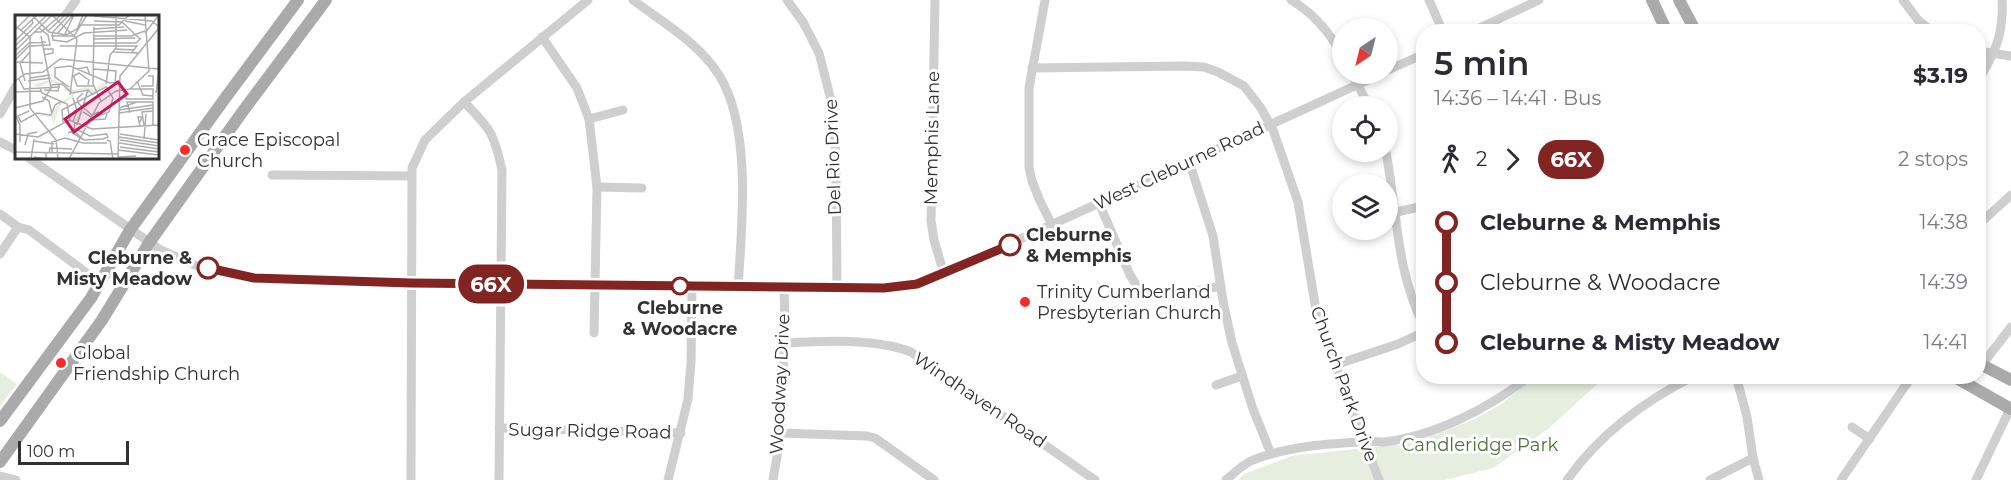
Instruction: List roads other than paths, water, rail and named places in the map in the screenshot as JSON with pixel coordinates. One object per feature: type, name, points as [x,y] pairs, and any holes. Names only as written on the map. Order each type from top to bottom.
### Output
[{"type":"main road","points":[[0,420],[100,283],[130,230],[298,0]]},
{"type":"main road","points":[[0,462],[111,308],[148,243],[326,0]]},
{"type":"main road","points":[[1652,0],[1663,24]]},
{"type":"main road","points":[[1679,0],[1692,24]]},
{"type":"main road","points":[[225,97],[243,111]]},
{"type":"main road","points":[[68,329],[86,342]]},
{"type":"main road","points":[[1986,369],[2011,380]]},
{"type":"main road","points":[[1976,384],[2011,409]]},
{"type":"street","points":[[63,0],[74,3],[65,15]]},
{"type":"street","points":[[411,480],[412,168],[425,140],[464,102],[588,0]]},
{"type":"street","points":[[633,0],[687,40],[718,74],[730,97],[738,133],[741,181],[738,287]]},
{"type":"street","name":"Del Rio Drive","points":[[787,0],[803,22],[819,53],[833,108],[837,160],[837,288]]},
{"type":"street","name":"Memphis Lane","points":[[935,0],[931,221],[944,274]]},
{"type":"street","points":[[1045,0],[1032,68],[1028,110],[1029,166],[1032,181],[1052,225]]},
{"type":"street","points":[[1291,0],[1314,18],[1332,40]]},
{"type":"street","points":[[1429,0],[1440,24]]},
{"type":"street","points":[[1489,24],[1539,0]]},
{"type":"street","points":[[1903,0],[1923,24]]},
{"type":"street","points":[[1986,68],[1994,54],[2001,30],[2002,0]]},
{"type":"street","points":[[542,37],[577,88],[589,119],[597,187],[594,333]]},
{"type":"street","points":[[1986,52],[2011,56]]},
{"type":"street","points":[[1398,66],[1416,58]]},
{"type":"street","name":"Church Park Drive","points":[[1032,68],[1204,67],[1244,86],[1270,124],[1286,166],[1298,202],[1317,316],[1379,480]]},
{"type":"street","points":[[1358,84],[1364,96]]},
{"type":"street","name":"West Cleburne Road","points":[[30,159],[148,243],[197,266],[254,278],[411,283],[884,288],[917,284],[944,274],[1358,84]]},
{"type":"street","points":[[0,114],[15,88]]},
{"type":"street","points":[[464,102],[491,132],[502,170],[499,480]]},
{"type":"street","points":[[589,119],[623,110]]},
{"type":"street","points":[[0,142],[15,150]]},
{"type":"street","points":[[1189,162],[1213,236],[1232,343],[1252,409],[1271,454]]},
{"type":"street","points":[[272,176],[411,176]]},
{"type":"street","points":[[597,187],[642,188]]},
{"type":"street","points":[[1986,218],[2011,195]]},
{"type":"street","points":[[1099,202],[1137,287],[1158,295],[1221,286]]},
{"type":"street","points":[[1398,212],[1416,208]]},
{"type":"street","points":[[0,214],[18,227],[29,230],[100,283]]},
{"type":"street","points":[[0,254],[18,227]]},
{"type":"street","points":[[1398,232],[1407,284],[1416,310]]},
{"type":"street","points":[[668,480],[688,399],[692,286]]},
{"type":"street","name":"Woodway Drive","points":[[773,480],[781,433],[784,288]]},
{"type":"street","points":[[1986,358],[2011,327]]},
{"type":"street","points":[[1335,365],[1416,336]]},
{"type":"street","name":"Windhaven Road","points":[[784,343],[879,344],[896,346],[911,352],[1095,480]]},
{"type":"street","points":[[1216,385],[1242,376]]},
{"type":"street","points":[[1226,480],[1246,464],[1271,454],[1304,448],[1382,442],[1406,437],[1460,419],[1520,384]]},
{"type":"street","points":[[1567,480],[1592,449],[1617,427],[1659,396],[1680,384]]},
{"type":"street","points":[[1738,384],[1759,480]]},
{"type":"street","points":[[1841,480],[1907,384]]},
{"type":"street","points":[[1976,480],[2011,409]]},
{"type":"street","points":[[1852,427],[1870,439]]},
{"type":"street","name":"Sugar Ridge Road","points":[[499,428],[681,433]]},
{"type":"street","points":[[781,433],[859,435],[875,438],[934,480]]},
{"type":"street","points":[[1710,480],[1753,458]]},
{"type":"street","points":[[0,476],[16,480]]},
{"type":"place","name":"Grace Episcopal Church","points":[[185,150]]},
{"type":"place","name":"Cleburne & Memphis","points":[[1010,245]]},
{"type":"place","name":"Cleburne & Misty Meadow","points":[[208,268]]},
{"type":"place","name":"Cleburne & Woodacre","points":[[680,286]]},
{"type":"place","name":"Trinity Cumberland Presbyterian Church","points":[[1025,302]]},
{"type":"place","name":"Global Friendship Church","points":[[61,363]]},
{"type":"park label","name":"Candleridge Park","points":[[1480,445]]}]
